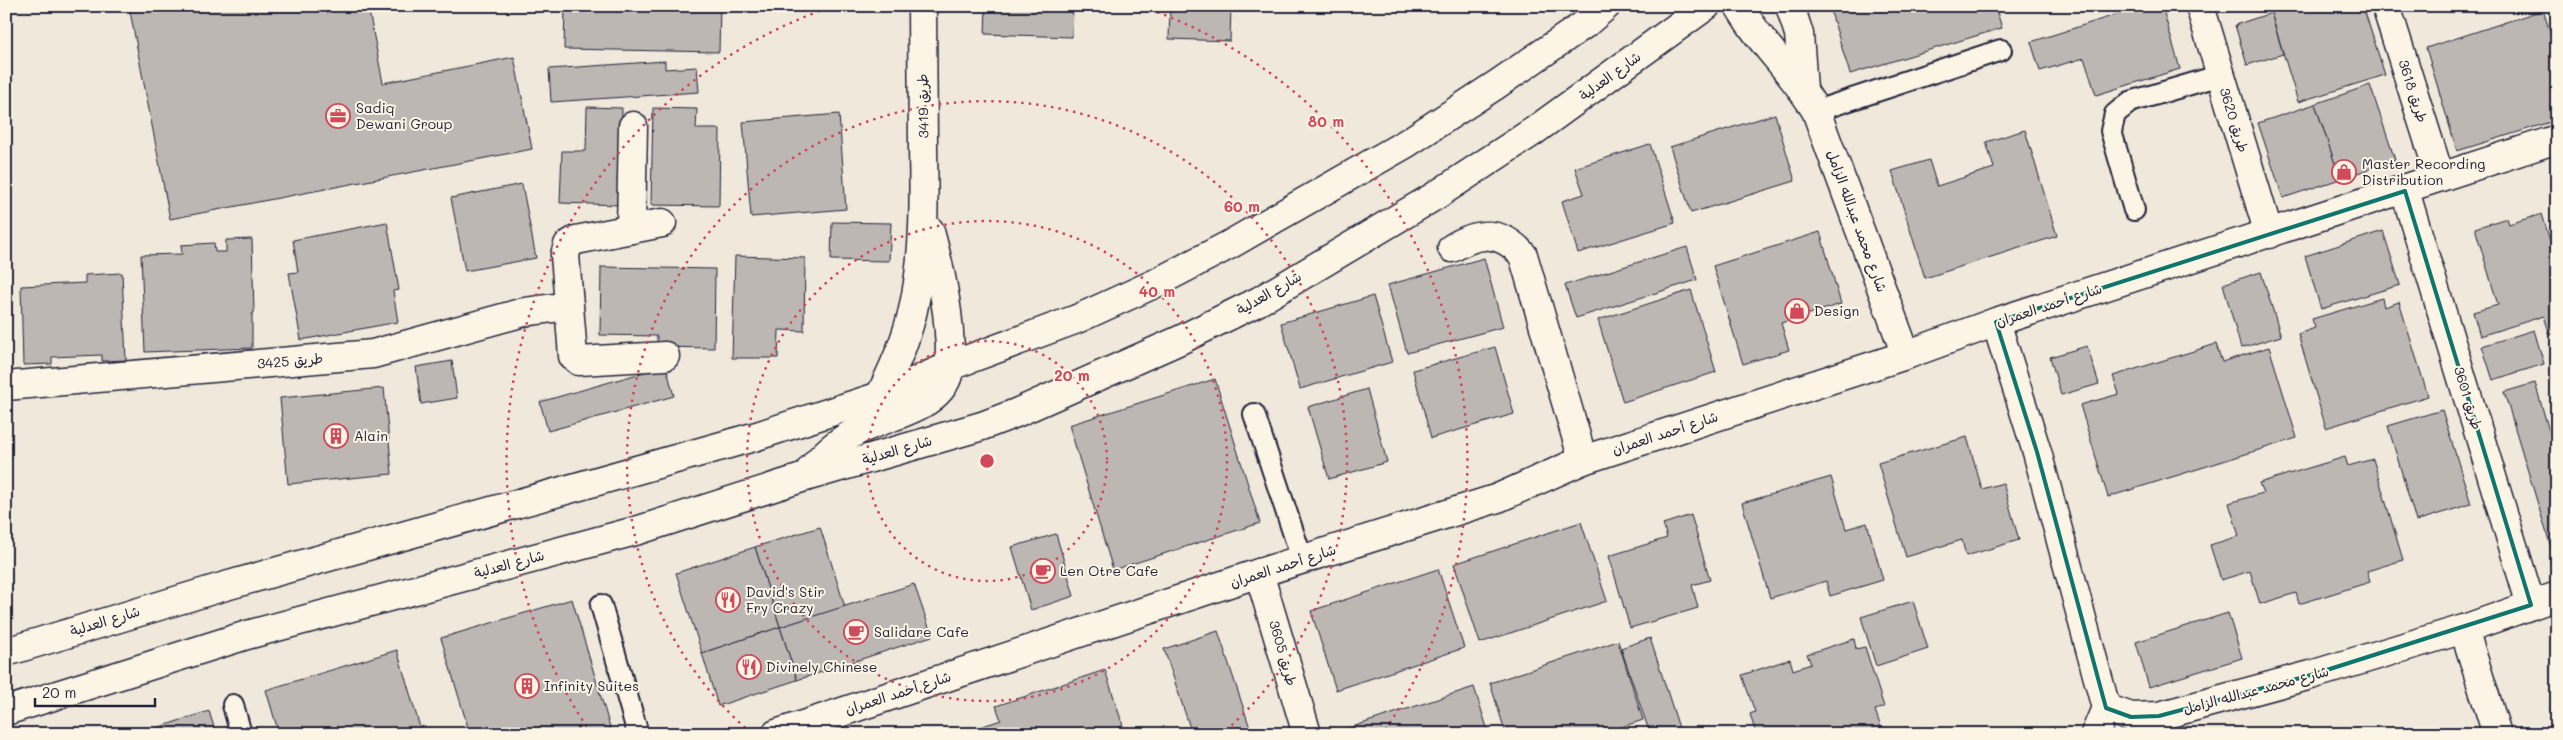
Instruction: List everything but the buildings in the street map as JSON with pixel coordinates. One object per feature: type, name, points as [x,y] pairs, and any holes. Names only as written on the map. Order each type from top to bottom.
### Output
[{"type":"street","name":"طريق 3419","points":[[880,396],[895,366],[915,301],[924,205],[922,6]]},
{"type":"street","name":"شارع العدلية","points":[[6,652],[222,586],[757,436],[880,396],[950,366],[1077,319],[1156,283],[1229,245],[1407,143],[1496,85],[1606,6]]},
{"type":"street","name":"شارع العدلية","points":[[6,711],[247,635],[639,530],[805,477],[982,426],[1016,413],[1172,344],[1258,301],[1435,196],[1534,130],[1706,6]]},
{"type":"street","name":"شارع محمد عبدالله الزامل","points":[[1739,6],[1762,42],[1810,100]]},
{"type":"street","name":"شارع محمد عبدالله الزامل","points":[[1790,6],[1799,34],[1810,100],[1906,355]]},
{"type":"street","name":"طريق 3620","points":[[2200,6],[2268,234]]},
{"type":"street","name":"طريق 3618","points":[[2386,6],[2440,177]]},
{"type":"street","points":[[631,229],[633,126]]},
{"type":"street","name":"شارع أحمد العمران","points":[[776,734],[1259,573],[1498,498],[1583,460],[1906,355],[1996,322],[2405,191],[2440,177],[2557,139]]},
{"type":"street","name":"طريق 3601","points":[[2405,191],[2531,605]]},
{"type":"street","name":"طريق 3419","points":[[805,477],[822,454],[839,442],[858,431],[930,400],[941,391],[949,378],[951,333],[946,300],[924,205]]},
{"type":"street","points":[[662,223],[576,240],[568,246],[565,255],[572,356],[579,361],[665,356]]},
{"type":"street","points":[[1452,248],[1468,238],[1482,235],[1508,241],[1523,255],[1583,460]]},
{"type":"street","name":"طريق 3425","points":[[6,386],[374,354],[524,312],[568,306]]},
{"type":"street","points":[[1996,322],[2037,452],[2106,708],[2094,734]]},
{"type":"street","name":"طريق 3605","points":[[1259,573],[1307,734]]},
{"type":"street","name":"شارع محمد عبدالله الزامل","points":[[2106,708],[2131,717],[2159,716],[2310,676],[2464,628],[2557,596]]},
{"type":"street","points":[[2464,628],[2498,734]]},
{"type":"lane","points":[[1810,100],[2001,50]]},
{"type":"lane","points":[[2134,210],[2111,131],[2115,114],[2130,102],[2221,75]]},
{"type":"lane","points":[[1254,414],[1302,560]]},
{"type":"lane","points":[[600,605],[638,734]]},
{"type":"lane","points":[[233,705],[241,734]]},
{"type":"highlighted area","points":[[2405,191],[2531,605],[2311,675],[2159,716],[2131,717],[2106,708],[2037,452],[1996,322]]},
{"type":"place","name":"Sadiq Dewani Group","points":[[338,116]]},
{"type":"place","name":"Master Recording Distribution","points":[[2344,172]]},
{"type":"place","name":"Design","points":[[1797,311]]},
{"type":"place","name":"Alain","points":[[336,436]]},
{"type":"place","name":"Len Otre Cafe","points":[[1043,571]]},
{"type":"place","name":"David's Stir Fry Crazy","points":[[728,600]]},
{"type":"place","name":"Salidare Cafe","points":[[856,632]]},
{"type":"place","name":"Divinely Chinese","points":[[749,667]]},
{"type":"place","name":"Infinity Suites","points":[[527,686]]}]
